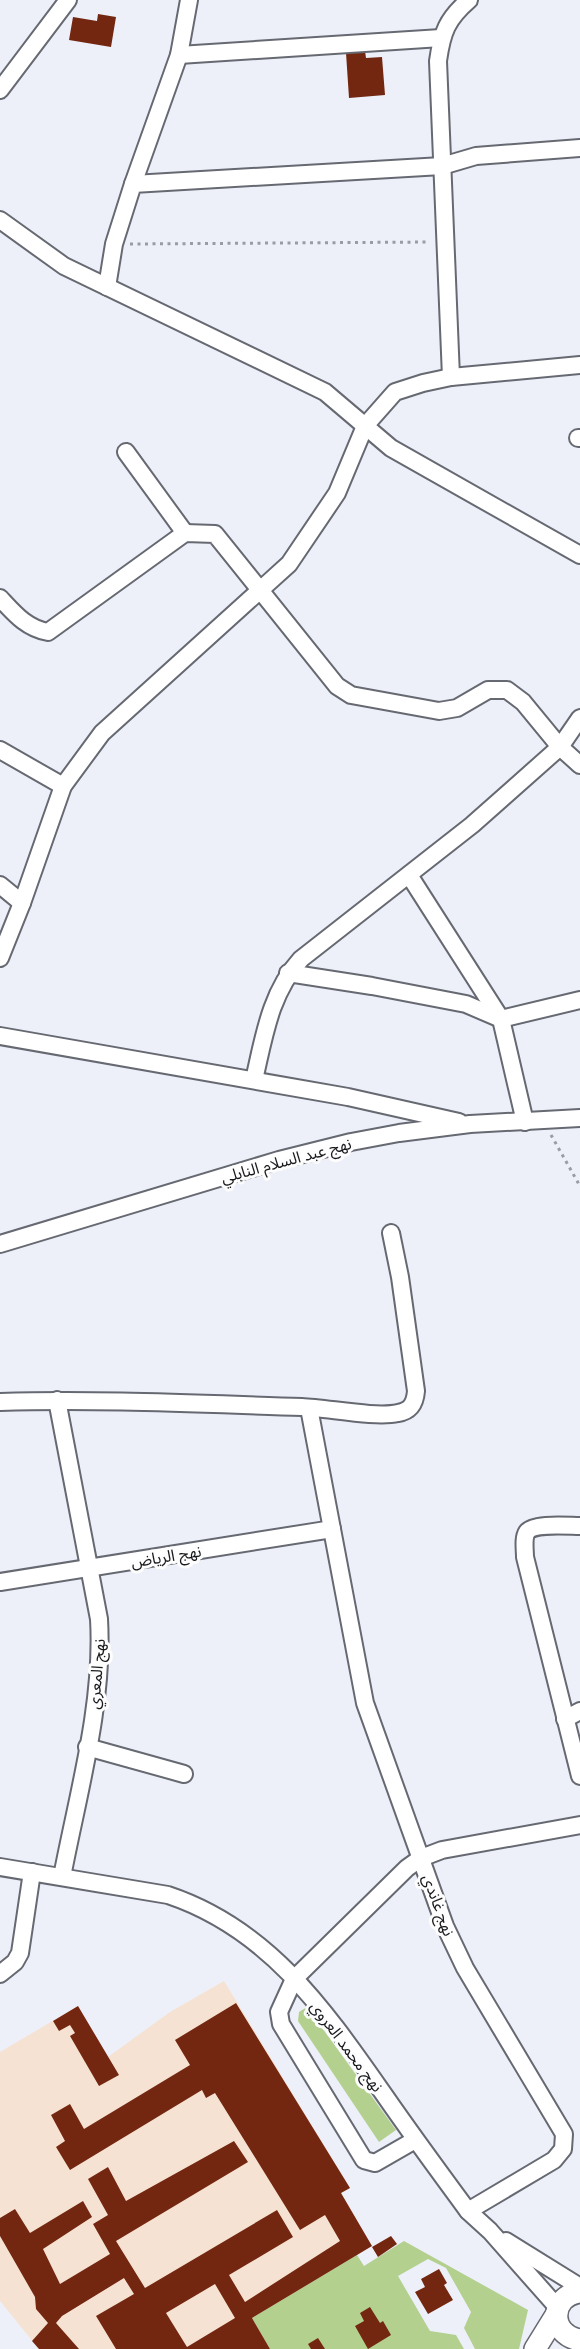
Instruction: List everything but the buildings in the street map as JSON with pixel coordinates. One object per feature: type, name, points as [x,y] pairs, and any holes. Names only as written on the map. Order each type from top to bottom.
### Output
[{"type":"main road","points":[[535,2349],[566,2296],[580,2290]]},
{"type":"main road","points":[[557,2312],[561,2330],[580,2342],[573,2349]]},
{"type":"street","points":[[0,90],[68,0]]},
{"type":"street","points":[[107,287],[114,244],[133,184],[180,55],[189,0]]},
{"type":"street","points":[[451,378],[438,61],[441,38],[450,18],[467,1]]},
{"type":"street","points":[[180,55],[441,38]]},
{"type":"street","points":[[133,184],[442,166],[476,156],[580,148]]},
{"type":"street","points":[[0,220],[64,266],[325,392],[392,448],[580,555]]},
{"type":"street","points":[[0,958],[63,786],[102,733],[289,564],[337,493],[365,426],[395,392],[423,383],[451,378],[580,365]]},
{"type":"street","points":[[126,452],[185,533]]},
{"type":"street","points":[[0,598],[23,622],[38,630],[48,632],[185,533],[216,534],[337,686],[351,695],[439,711],[457,708],[488,690],[507,690],[523,702],[560,747],[580,765]]},
{"type":"street","points":[[254,1080],[273,1004],[288,973],[301,959],[472,825],[560,747],[580,718]]},
{"type":"street","points":[[0,750],[63,786]]},
{"type":"street","points":[[408,875],[501,1019],[525,1122]]},
{"type":"street","points":[[0,885],[22,903]]},
{"type":"street","points":[[288,973],[466,1004],[501,1019],[580,1000]]},
{"type":"street","points":[[0,1036],[348,1097],[470,1124]]},
{"type":"street","name":"نهج عبد السلام النابلي","points":[[0,1244],[291,1157],[399,1133],[470,1124],[580,1118]]},
{"type":"street","points":[[0,1402],[57,1400],[309,1408],[390,1414],[406,1411],[414,1403],[414,1382],[391,1233]]},
{"type":"street","name":"نهج المعري","points":[[57,1400],[99,1619],[101,1651],[87,1747],[62,1877]]},
{"type":"street","name":"نهج غاندي","points":[[309,1408],[365,1703],[445,1926],[465,1968],[564,2134],[563,2149],[554,2160],[468,2211]]},
{"type":"street","points":[[580,1526],[534,1526],[527,1532],[525,1539],[525,1557],[573,1715],[580,1776]]},
{"type":"street","name":"نهج الرياض","points":[[0,1582],[332,1529]]},
{"type":"street","points":[[87,1747],[184,1774]]},
{"type":"street","points":[[415,2140],[375,2163],[364,2160],[281,2024],[279,2012],[294,1979],[407,1868],[422,1858],[442,1850],[580,1825]]},
{"type":"street","name":"نهج محمد العروي","points":[[0,1867],[168,1896],[194,1904],[240,1930],[294,1979],[332,2022],[468,2211],[490,2231],[557,2312]]},
{"type":"street","points":[[0,1974],[15,1962],[20,1953],[32,1872]]},
{"type":"street","points":[[490,2231],[580,2290]]},
{"type":"path","points":[[114,244],[447,242]]},
{"type":"path","points":[[542,1120],[580,1186]]},
{"type":"shaded area","points":[[224,1981],[350,2188],[341,2193],[372,2246],[252,2318],[270,2349],[39,2349],[0,2301],[0,2052],[78,2006],[108,2057],[170,2012]]},
{"type":"green space","points":[[307,2007],[396,2130],[379,2142],[298,2021],[299,2012]]},
{"type":"green space","points":[[404,2241],[528,2310],[519,2349],[475,2349],[464,2328],[471,2312],[446,2268],[428,2259],[398,2276],[430,2331],[456,2335],[464,2349],[270,2349],[252,2318],[357,2255],[364,2266]]}]
